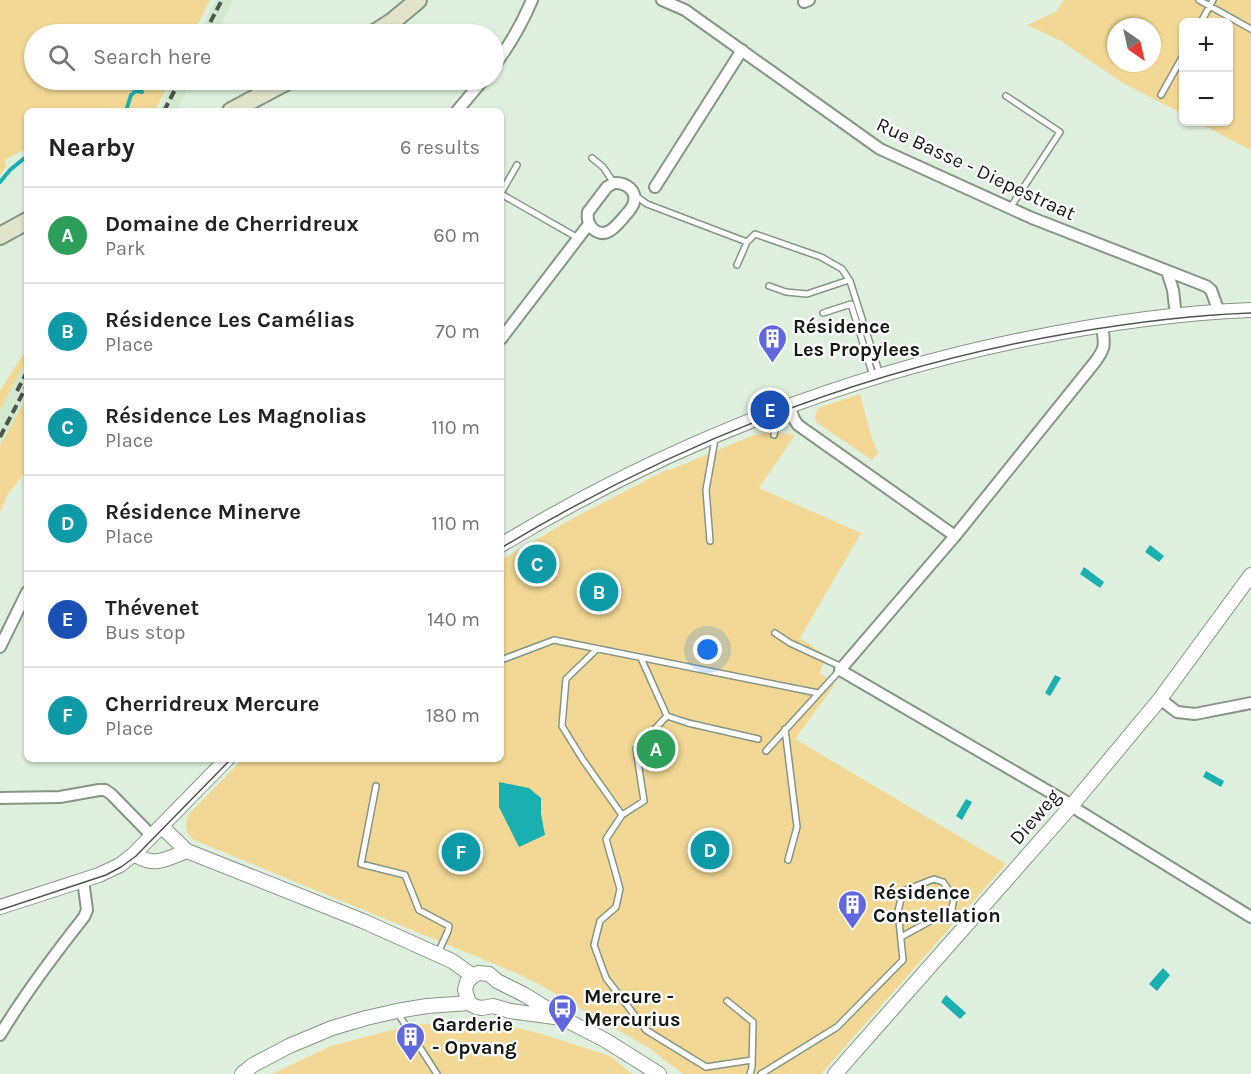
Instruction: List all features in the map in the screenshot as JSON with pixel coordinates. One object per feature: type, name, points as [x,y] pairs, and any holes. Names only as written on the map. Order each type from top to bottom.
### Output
[{"type":"main road","points":[[388,24],[418,0]]},
{"type":"main road","points":[[237,108],[271,90]]},
{"type":"main road","points":[[0,236],[24,223]]},
{"type":"street","points":[[504,51],[526,16],[532,0]]},
{"type":"street","name":"Rue Basse - Diepestraat","points":[[662,0],[685,10],[880,149],[1032,218],[1206,286],[1211,290],[1219,312]]},
{"type":"street","points":[[655,187],[742,50]]},
{"type":"street","points":[[460,108],[475,90]]},
{"type":"street","points":[[614,183],[624,184],[634,195],[634,205],[614,230],[598,232],[589,224],[590,208],[607,187],[614,183]]},
{"type":"street","points":[[504,335],[589,224]]},
{"type":"street","points":[[1167,271],[1173,290],[1176,315]]},
{"type":"street","points":[[504,543],[611,483],[716,434],[789,405],[877,376],[973,350],[1058,332],[1176,315],[1251,310]]},
{"type":"street","points":[[1102,325],[1105,346],[1102,354],[955,536],[841,668],[1071,804],[1251,917]]},
{"type":"street","points":[[789,405],[798,425],[955,536]]},
{"type":"street","name":"Dieweg","points":[[835,1074],[1160,699],[1251,576]]},
{"type":"street","points":[[0,647],[24,597]]},
{"type":"street","points":[[1160,699],[1177,712],[1195,714],[1251,703]]},
{"type":"street","points":[[0,907],[113,869],[134,854],[224,762]]},
{"type":"street","points":[[2,798],[60,797],[105,790],[156,831],[187,851],[311,899],[437,954],[452,961],[473,976]]},
{"type":"street","points":[[134,854],[153,862],[187,851]]},
{"type":"street","points":[[0,1035],[18,1005],[84,917],[87,910],[83,880]]},
{"type":"street","points":[[562,1018],[510,1011],[493,1006],[476,1007],[469,1003],[465,995],[465,987],[473,976],[483,973],[494,977],[497,981],[562,1018],[605,1040],[659,1074]]},
{"type":"street","points":[[493,1006],[500,993],[497,981]]},
{"type":"street","points":[[251,1071],[289,1047],[332,1028],[397,1011],[469,1003]]},
{"type":"lane","points":[[1199,0],[1211,3],[1251,29]]},
{"type":"lane","points":[[1203,18],[1211,3]]},
{"type":"lane","points":[[1161,95],[1179,63]]},
{"type":"lane","points":[[1006,96],[1060,132],[1010,208]]},
{"type":"lane","points":[[592,158],[603,167],[614,183]]},
{"type":"lane","points":[[504,188],[517,165]]},
{"type":"lane","points":[[504,195],[578,238]]},
{"type":"lane","points":[[634,195],[647,204],[747,242]]},
{"type":"lane","points":[[737,265],[747,242],[755,234],[821,257],[842,269],[849,280],[877,376]]},
{"type":"lane","points":[[769,286],[786,292],[807,294],[849,280]]},
{"type":"lane","points":[[823,314],[851,304],[877,376]]},
{"type":"lane","points":[[774,435],[777,422],[776,410]]},
{"type":"lane","points":[[710,541],[706,490],[716,434]]},
{"type":"lane","points":[[766,751],[841,668],[789,643],[775,633]]},
{"type":"lane","points":[[504,659],[554,640],[818,693]]},
{"type":"lane","points":[[597,649],[566,679],[562,726],[622,816]]},
{"type":"lane","points":[[641,658],[667,717]]},
{"type":"lane","points":[[667,717],[636,748],[644,801],[622,816],[606,839],[620,889],[616,907],[600,921],[594,945],[606,978],[646,1030],[706,1066],[752,1060]]},
{"type":"lane","points":[[667,717],[758,739]]},
{"type":"lane","points":[[785,729],[796,827],[788,860]]},
{"type":"lane","points":[[376,786],[361,864],[405,875],[420,910],[449,926],[437,954]]},
{"type":"lane","points":[[761,1074],[837,1027],[903,960],[898,911],[903,891],[934,879],[943,882],[954,897],[952,909],[901,937]]},
{"type":"lane","points":[[727,1001],[753,1022],[750,1074]]},
{"type":"lane","points":[[397,1011],[437,1074]]},
{"type":"shaded area","points":[[0,0],[210,0],[198,24],[24,24],[24,90],[166,90],[157,108],[24,108],[24,150],[5,160],[6,167],[0,175]]},
{"type":"shaded area","points":[[216,0],[233,0],[221,24],[203,24]]},
{"type":"shaded area","points":[[1064,0],[1251,0],[1251,150],[1205,126],[1233,126],[1233,18],[1179,18],[1179,112],[1123,83],[1061,41],[1027,25],[1056,12]]},
{"type":"shaded area","points":[[170,90],[188,90],[178,108],[160,108]]},
{"type":"shaded area","points":[[24,353],[24,365],[0,410],[0,391]]},
{"type":"shaded area","points":[[24,365],[24,402],[0,446],[0,410]]},
{"type":"shaded area","points":[[860,394],[878,453],[872,460],[816,422],[815,416],[818,408]]},
{"type":"shaded area","points":[[24,402],[24,474],[8,494],[0,512],[0,446]]},
{"type":"shaded area","points":[[771,432],[795,435],[759,488],[861,533],[800,638],[828,657],[820,673],[835,684],[795,739],[1006,864],[821,1074],[683,1074],[649,1048],[516,973],[194,840],[189,834],[186,821],[189,814],[240,762],[504,762],[504,558],[568,521],[664,471],[754,435]]},
{"type":"shaded area","points":[[488,1021],[542,1034],[610,1056],[632,1074],[272,1074],[331,1046],[411,1025]]},
{"type":"water","points":[[1150,545],[1164,556],[1159,562],[1145,552]]},
{"type":"water","points":[[1084,567],[1104,582],[1100,588],[1080,574]]},
{"type":"water","points":[[1055,675],[1061,678],[1050,696],[1045,693]]},
{"type":"water","points":[[1206,771],[1224,781],[1221,787],[1203,777]]},
{"type":"water","points":[[499,782],[529,788],[541,798],[545,835],[519,847],[499,807]]},
{"type":"water","points":[[966,799],[972,802],[962,820],[956,816]]},
{"type":"water","points":[[1163,968],[1170,975],[1157,991],[1149,984]]},
{"type":"water","points":[[946,995],[966,1013],[960,1019],[941,1002]]},
{"type":"waterway","points":[[127,108],[131,95],[136,91],[142,92]]},
{"type":"waterway","points":[[0,182],[24,158]]},
{"type":"tram line","points":[[504,546],[568,509],[636,474],[776,413],[847,388],[920,366],[1071,333],[1161,320],[1251,313]]},
{"type":"tram line","points":[[0,910],[106,875],[121,867],[136,856],[228,762]]},
{"type":"railway","points":[[209,24],[222,0]]},
{"type":"railway","points":[[166,108],[175,90]]},
{"type":"railway","points":[[17,391],[24,378]]},
{"type":"railway","points":[[0,437],[24,391]]},
{"type":"place","name":"Résidence Les Propylees","points":[[772,364]]},
{"type":"place","name":"Thévenet","points":[[770,410]]},
{"type":"place","name":"Résidence Les Magnolias","points":[[537,564]]},
{"type":"place","name":"Résidence Les Camélias","points":[[599,592]]},
{"type":"place","name":"Domaine de Cherridreux","points":[[656,749]]},
{"type":"place","name":"Résidence Minerve","points":[[710,850]]},
{"type":"place","name":"Cherridreux Mercure","points":[[461,852]]},
{"type":"place","name":"Résidence Constellation","points":[[852,930]]},
{"type":"place","name":"Mercure - Mercurius","points":[[563,1034]]},
{"type":"place","name":"Garderie - Opvang","points":[[411,1062]]}]
